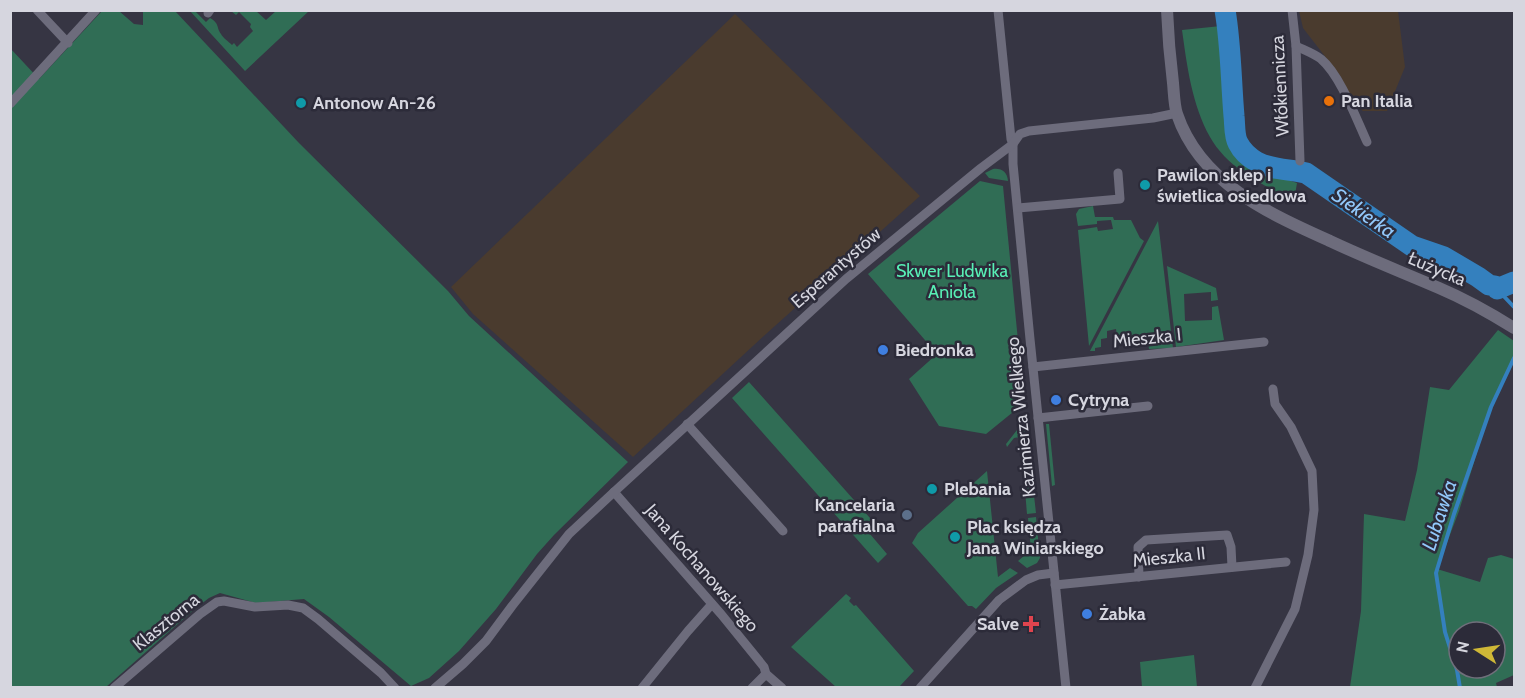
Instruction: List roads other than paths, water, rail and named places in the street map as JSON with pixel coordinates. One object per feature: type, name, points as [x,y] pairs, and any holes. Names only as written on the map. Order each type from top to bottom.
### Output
[{"type":"street","points":[[37,10],[68,43]]},
{"type":"street","points":[[10,104],[96,10]]},
{"type":"street","name":"Kazimierza Wielkiego","points":[[998,10],[1066,687]]},
{"type":"street","name":"Łużycka","points":[[1167,10],[1177,113],[1194,147],[1217,176],[1258,207],[1302,229],[1478,306],[1515,328]]},
{"type":"street","name":"Włókiennicza","points":[[1292,10],[1296,46],[1300,161]]},
{"type":"street","points":[[1296,46],[1316,56],[1328,67],[1341,88],[1367,142]]},
{"type":"street","name":"Esperantystów","points":[[435,687],[486,641],[569,534],[846,279],[1013,144],[1017,137],[1025,132],[1153,118],[1177,113]]},
{"type":"street","points":[[1018,208],[1120,199],[1118,173]]},
{"type":"street","name":"Mieszka I","points":[[1033,367],[1264,342]]},
{"type":"street","points":[[1255,687],[1295,609],[1308,555],[1314,510],[1312,471],[1291,427],[1275,404],[1273,389]]},
{"type":"street","points":[[1038,418],[1148,406]]},
{"type":"street","points":[[687,424],[783,531]]},
{"type":"street","name":"Jana Kochanowskiego","points":[[614,492],[782,687]]},
{"type":"street","points":[[1139,577],[1138,547],[1146,540],[1227,535],[1231,547],[1232,567]]},
{"type":"street","name":"Mieszka II","points":[[1055,585],[1286,562]]},
{"type":"street","points":[[920,687],[999,600],[1026,580],[1038,575],[1054,573]]},
{"type":"street","name":"Klasztorna","points":[[114,687],[200,614],[217,602],[224,601],[255,607],[288,605],[303,608],[395,687]]},
{"type":"street","points":[[642,687],[712,604]]},
{"type":"street","points":[[752,687],[765,670]]},
{"type":"waterway","name":"Siekierka","points":[[1225,10],[1235,133],[1238,143],[1246,154],[1269,167],[1306,173],[1412,246],[1444,257],[1497,289],[1514,282]]},
{"type":"waterway","name":"Lubawka","points":[[1497,289],[1514,307]]},
{"type":"waterway","name":"Lubawka","points":[[1460,688],[1445,632],[1436,573],[1491,407],[1514,358]]},
{"type":"place","name":"Pan Italia","points":[[1329,101]]},
{"type":"place","name":"Antonow An-26","points":[[301,103]]},
{"type":"place","name":"Pawilon sklep i świetlica osiedlowa","points":[[1145,185]]},
{"type":"place","name":"Biedronka","points":[[883,350]]},
{"type":"place","name":"Cytryna","points":[[1056,400]]},
{"type":"place","name":"Plebania","points":[[932,489]]},
{"type":"place","name":"Kancelaria parafialna","points":[[907,515]]},
{"type":"place","name":"Plac księdza Jana Winiarskiego","points":[[955,537]]},
{"type":"place","name":"Żabka","points":[[1087,614]]},
{"type":"place","name":"Salve","points":[[1031,624]]},
{"type":"park label","name":"Skwer Ludwika Anioła","points":[[952,281]]}]
